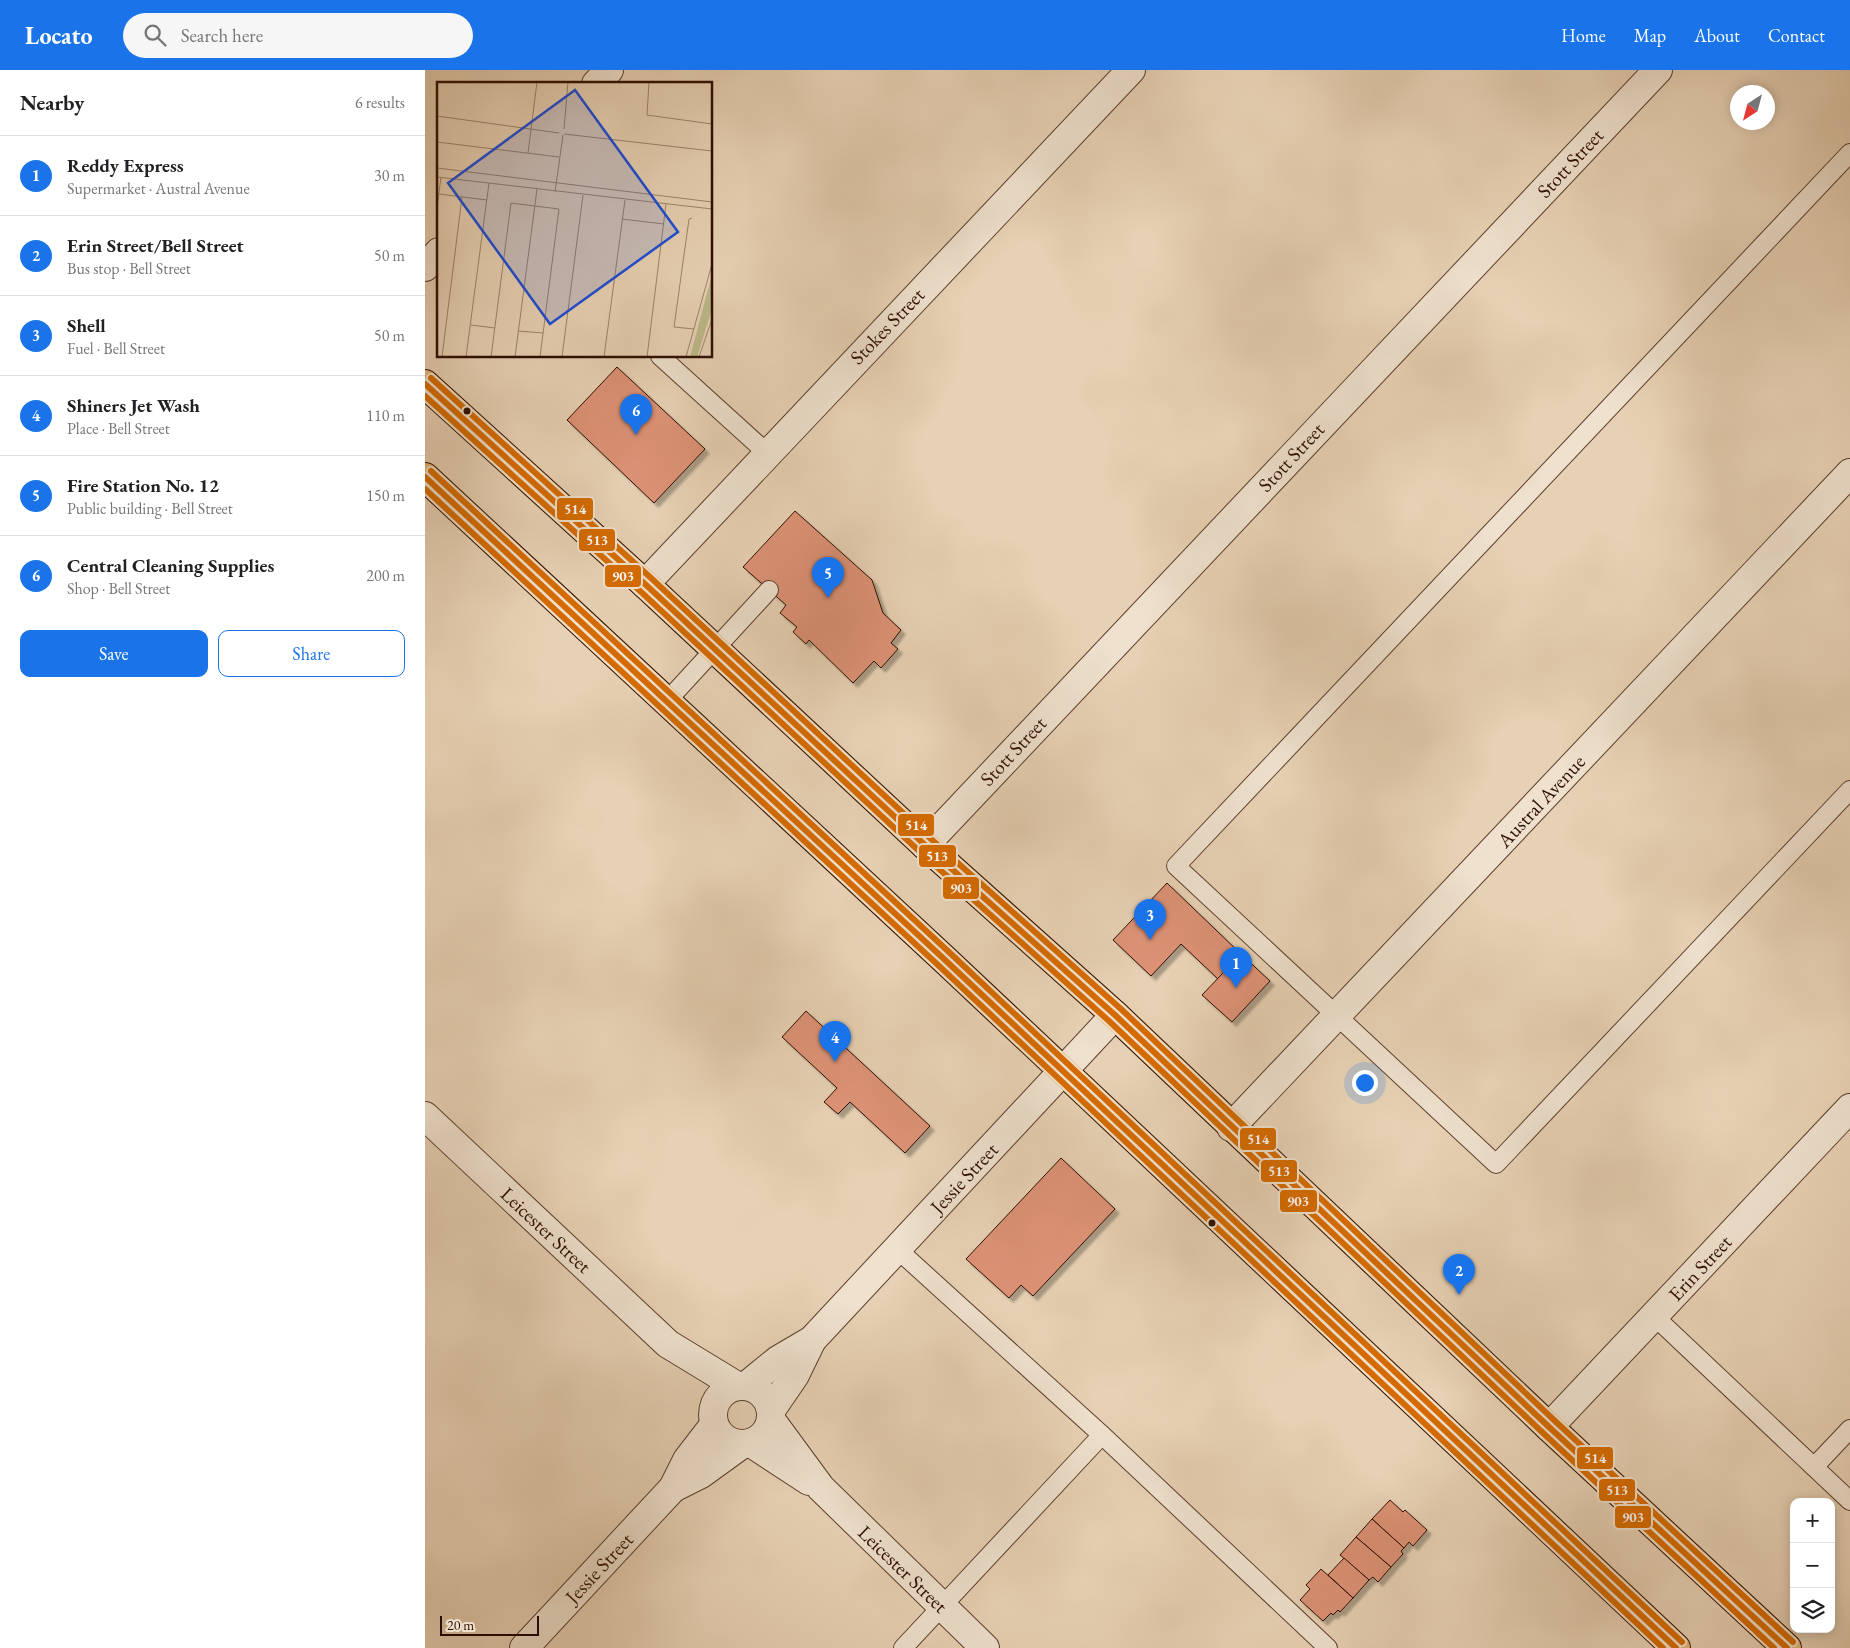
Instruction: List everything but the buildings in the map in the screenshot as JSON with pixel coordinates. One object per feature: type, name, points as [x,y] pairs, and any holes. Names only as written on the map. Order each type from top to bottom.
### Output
[{"type":"highway","points":[[425,384],[645,584],[925,845],[1115,1016],[1549,1427],[1787,1648]]},
{"type":"highway","points":[[425,477],[667,701],[1676,1648]]},
{"type":"street","points":[[598,82],[609,70]]},
{"type":"street","name":"Stokes Street","points":[[645,584],[1131,70]]},
{"type":"street","name":"Stott Street","points":[[925,845],[1658,70]]},
{"type":"street","name":"Austral Avenue","points":[[1231,1127],[1850,473]]},
{"type":"street","name":"Jessie Street","points":[[742,1386],[778,1360],[812,1340],[1115,1016]]},
{"type":"street","name":"Erin Street","points":[[1549,1427],[1850,1108]]},
{"type":"street","name":"Leicester Street","points":[[425,1116],[667,1344],[742,1386]]},
{"type":"street","name":"Jessie Street","points":[[771,1415],[795,1375],[812,1340]]},
{"type":"street","name":"Leicester Street","points":[[667,1344],[713,1417]]},
{"type":"street","points":[[742,1386],[755,1389],[763,1394],[768,1402],[771,1415],[764,1435],[746,1444],[733,1444],[722,1436],[713,1417],[716,1401],[721,1394],[729,1388],[742,1386]]},
{"type":"street","name":"Leicester Street","points":[[771,1415],[821,1488],[985,1648]]},
{"type":"street","name":"Jessie Street","points":[[524,1648],[673,1488],[687,1460],[713,1417]]},
{"type":"street","name":"Jessie Street","points":[[673,1488],[701,1474],[746,1444]]},
{"type":"street","name":"Leicester Street","points":[[746,1444],[821,1488]]},
{"type":"lane","points":[[1850,153],[1176,866],[1495,1164],[1850,790]]},
{"type":"lane","points":[[662,358],[767,453]]},
{"type":"lane","points":[[667,701],[769,590]]},
{"type":"lane","points":[[897,1249],[1102,1435],[1328,1648]]},
{"type":"lane","points":[[1654,1316],[1850,1501]]},
{"type":"lane","points":[[1814,1467],[1850,1429]]},
{"type":"lane","points":[[903,1648],[1102,1435]]},
{"type":"transit line","name":"514","points":[[431,378],[651,578],[931,839],[1121,1009],[1555,1421],[1793,1642]]},
{"type":"transit line","name":"513","points":[[425,384],[645,584],[925,845],[1115,1015],[1549,1427],[1787,1648]]},
{"type":"transit line","name":"903","points":[[425,396],[639,590],[919,851],[1109,1021],[1543,1433],[1774,1648]]},
{"type":"transit line","name":"514","points":[[431,471],[950,953],[1682,1642]]},
{"type":"transit line","name":"513","points":[[425,477],[944,959],[1676,1648]]},
{"type":"transit line","name":"903","points":[[425,489],[938,965],[1663,1648]]},
{"type":"place","name":"Central Cleaning Supplies","points":[[636,435]]},
{"type":"place","name":"Fire Station No. 12","points":[[828,598]]},
{"type":"place","name":"Shell","points":[[1150,940]]},
{"type":"place","name":"Reddy Express","points":[[1236,988]]},
{"type":"place","name":"Shiners Jet Wash","points":[[835,1062]]},
{"type":"place","name":"Erin Street/Bell Street","points":[[1459,1295]]}]
